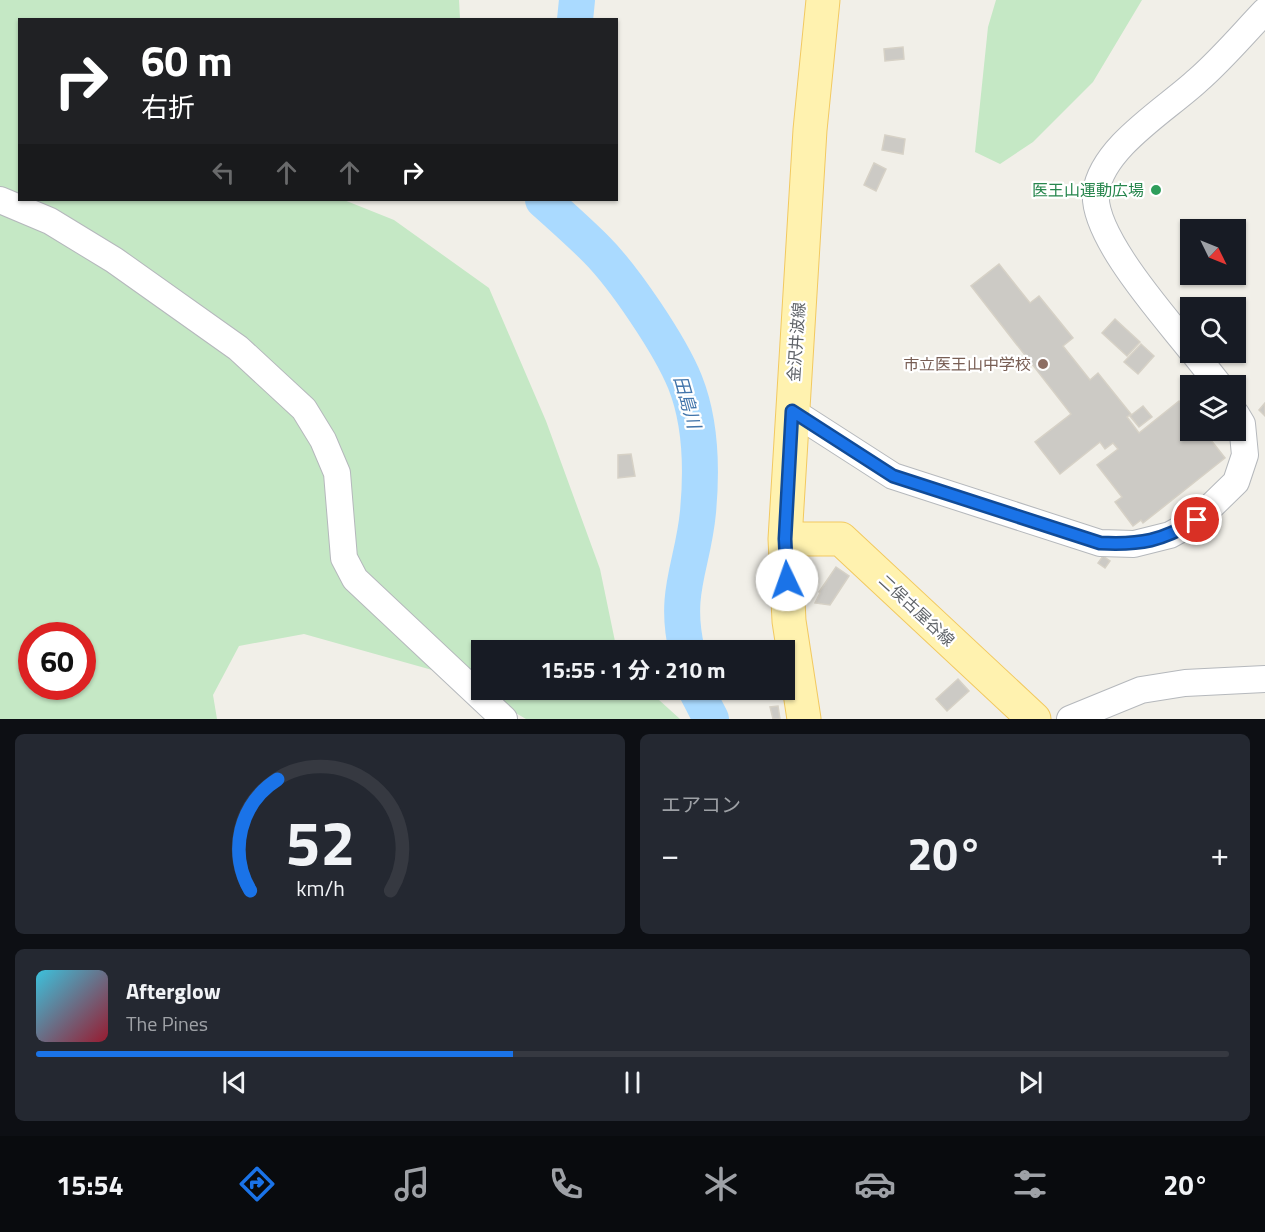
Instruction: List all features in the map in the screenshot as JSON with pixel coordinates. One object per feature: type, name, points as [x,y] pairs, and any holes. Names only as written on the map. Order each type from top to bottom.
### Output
[{"type":"main road","name":"金沢井波線","points":[[804,719],[789,621],[785,539],[810,130],[823,0]]},
{"type":"main road","name":"二俣古屋谷線","points":[[785,539],[841,538],[1034,719]]},
{"type":"street","points":[[1180,336],[1126,268],[1100,218],[1095,194],[1102,170],[1135,132],[1199,80],[1265,11]]},
{"type":"street","points":[[0,200],[50,221],[114,260],[238,348],[304,409],[323,440],[337,473],[344,558],[355,579],[504,719]]},
{"type":"street","points":[[1202,363],[1211,375]]},
{"type":"street","points":[[792,411],[893,476],[1100,543],[1134,544],[1170,535],[1197,520],[1236,482],[1245,455],[1244,441]]},
{"type":"street","points":[[1070,719],[1141,690],[1185,683],[1265,679]]},
{"type":"green space","points":[[0,0],[459,0],[460,18],[18,18],[18,201],[346,201],[394,220],[489,288],[546,421],[600,569],[615,640],[471,640],[471,687],[450,675],[304,634],[239,646],[213,695],[217,719],[0,719]]},
{"type":"green space","points":[[996,0],[1142,0],[1093,82],[1033,142],[1000,164],[975,152],[988,27]]},
{"type":"green space","points":[[493,700],[659,700],[680,719],[526,719]]},
{"type":"building","points":[[903,47],[904,59],[885,61],[884,49]]},
{"type":"building","points":[[885,135],[905,139],[903,154],[882,150]]},
{"type":"building","points":[[874,163],[886,169],[876,191],[864,185]]},
{"type":"building","points":[[999,264],[1030,303],[1039,296],[1073,338],[1063,346],[1090,380],[1098,373],[1131,414],[1127,417],[1139,433],[1179,401],[1180,441],[1212,441],[1225,458],[1143,523],[1141,520],[1133,526],[1115,502],[1122,497],[1097,465],[1118,449],[1113,443],[1105,449],[1100,442],[1060,474],[1035,442],[1071,414],[971,286]]},
{"type":"building","points":[[1115,319],[1140,342],[1127,356],[1102,333]]},
{"type":"building","points":[[1141,344],[1154,356],[1138,374],[1124,362]]},
{"type":"building","points":[[1265,403],[1265,416],[1259,410]]},
{"type":"building","points":[[1143,406],[1152,417],[1139,427],[1130,416]]},
{"type":"building","points":[[631,454],[635,476],[618,478],[618,455]]},
{"type":"building","points":[[1103,556],[1110,561],[1105,568],[1098,563]]},
{"type":"building","points":[[836,567],[849,576],[830,605],[815,603],[819,592]]},
{"type":"building","points":[[958,679],[969,691],[947,711],[936,699]]},
{"type":"building","points":[[778,706],[780,719],[773,719],[770,707]]},
{"type":"waterway","name":"田島川","points":[[575,18],[577,0]]},
{"type":"waterway","name":"田島川","points":[[544,201],[596,249],[633,294],[669,350],[690,397],[697,429],[700,479],[696,531],[683,595],[685,640]]},
{"type":"waterway","name":"田島川","points":[[701,700],[711,719]]},
{"type":"place","name":"医王山運動広場","points":[[1156,190]]},
{"type":"place","name":"市立医王山中学校","points":[[1043,364]]},
{"type":"route","points":[[787,580],[785,539],[792,411],[893,476],[1100,543],[1134,544],[1170,535],[1197,520]]}]
